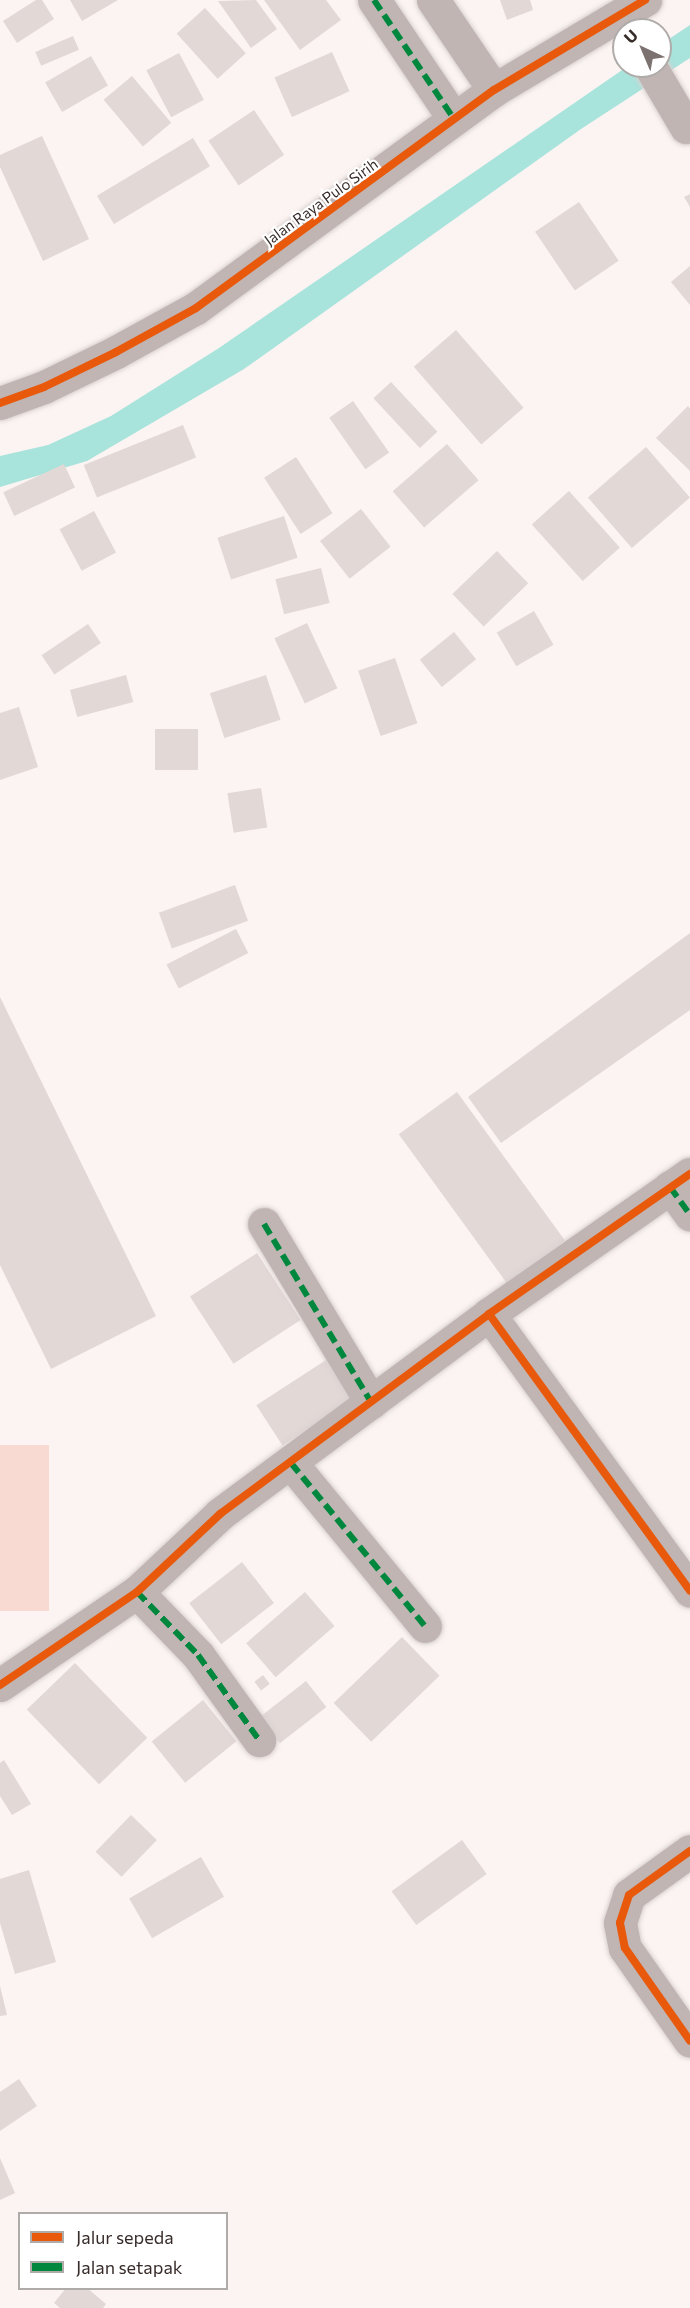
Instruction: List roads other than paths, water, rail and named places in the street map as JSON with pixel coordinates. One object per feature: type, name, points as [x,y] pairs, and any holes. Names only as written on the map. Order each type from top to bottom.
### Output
[{"type":"street","points":[[374,0],[454,119]]},
{"type":"street","points":[[434,0],[494,90]]},
{"type":"street","name":"Jalan Raya Pulo Sirih","points":[[627,18],[645,0]]},
{"type":"street","name":"Jalan Raya Pulo Sirih","points":[[0,403],[44,387],[116,352],[196,308],[494,90],[612,28]]},
{"type":"street","points":[[658,78],[686,127]]},
{"type":"street","points":[[0,1685],[137,1592],[220,1514],[489,1314],[680,1180],[690,1215]]},
{"type":"street","points":[[264,1224],[371,1402]]},
{"type":"street","points":[[489,1314],[690,1591]]},
{"type":"street","points":[[291,1463],[425,1626]]},
{"type":"street","points":[[137,1592],[198,1655],[259,1740]]},
{"type":"street","points":[[690,1851],[629,1895],[620,1923],[625,1948],[690,2041]]},
{"type":"water","points":[[690,25],[690,58],[672,70],[672,37]]},
{"type":"water","points":[[612,77],[659,78],[581,129],[244,369],[87,461],[0,487],[0,456],[48,445],[111,416],[219,348]]}]
